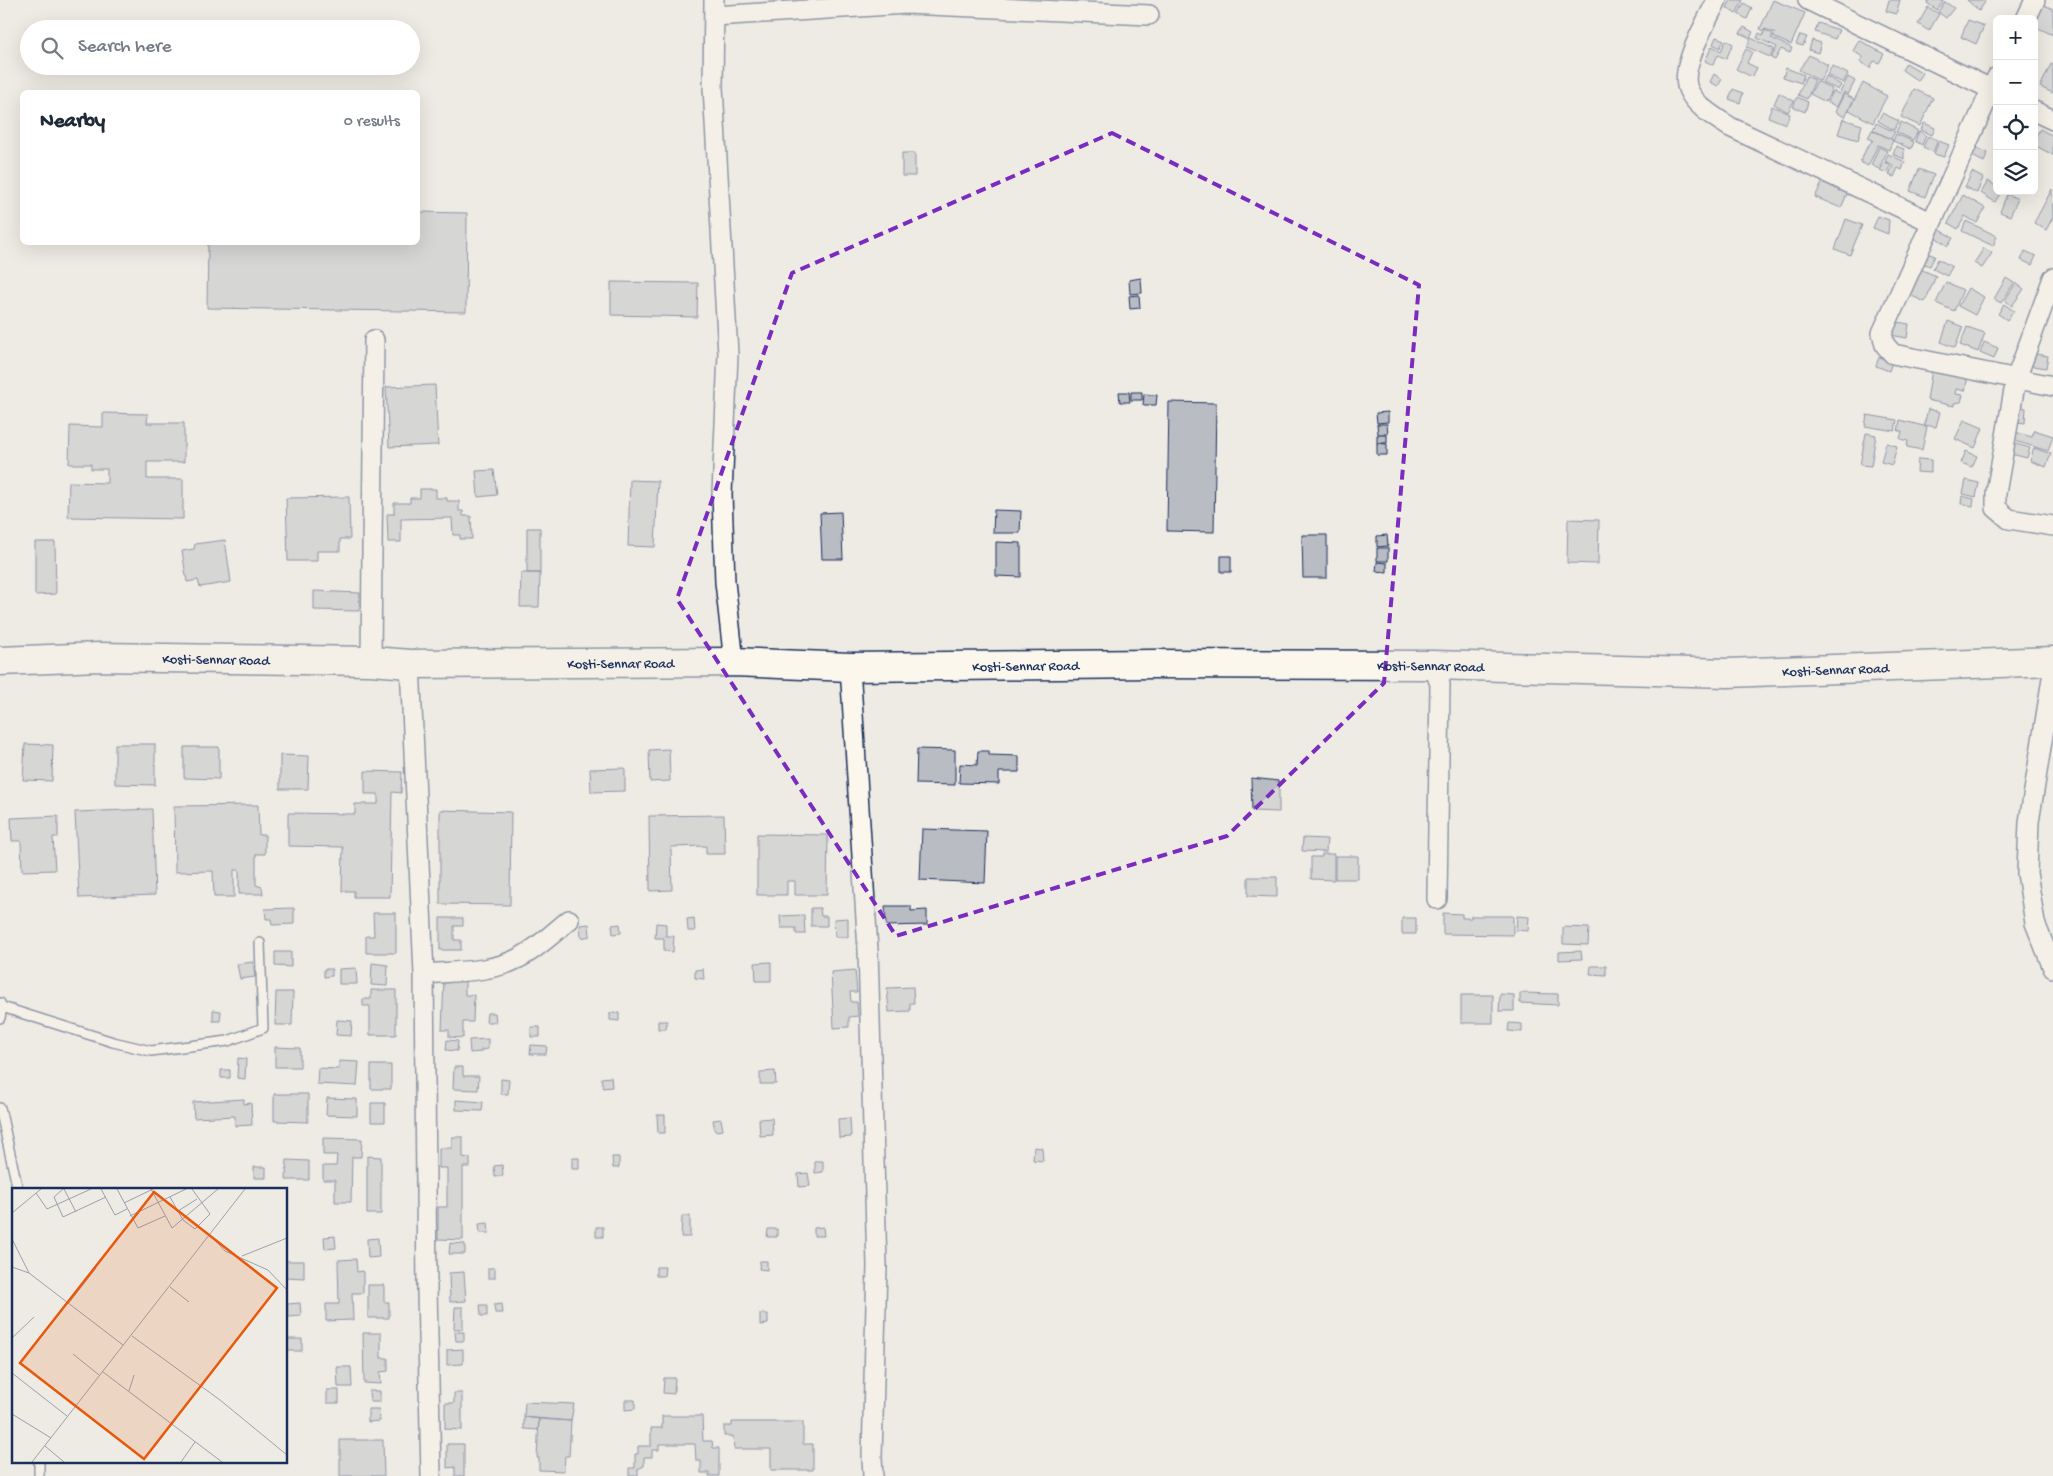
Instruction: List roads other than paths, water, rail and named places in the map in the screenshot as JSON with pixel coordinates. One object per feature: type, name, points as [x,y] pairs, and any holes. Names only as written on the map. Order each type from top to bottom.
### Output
[{"type":"highway","name":"Kosti-Sennar Road","points":[[0,661],[99,657],[371,661],[410,664],[734,662],[850,667],[1152,664],[1433,665],[1728,673],[2053,661]]},
{"type":"street","points":[[1717,0],[1687,63],[1688,89],[1706,112],[1730,127],[1931,222]]},
{"type":"street","points":[[1808,0],[1993,85]]},
{"type":"street","points":[[2028,15],[2035,0]]},
{"type":"street","points":[[734,662],[725,582],[722,504],[728,354],[713,87],[714,8],[906,4],[1149,15]]},
{"type":"street","points":[[1993,90],[1931,222],[1882,333],[1885,345],[1893,354],[2053,386]]},
{"type":"street","points":[[2038,113],[2053,120]]},
{"type":"street","points":[[2052,283],[2016,379],[1996,493],[1996,508],[2009,518],[2053,526]]},
{"type":"street","points":[[371,661],[374,340]]},
{"type":"street","points":[[410,664],[424,974],[431,1476]]},
{"type":"street","points":[[1433,665],[1440,684],[1438,899]]},
{"type":"street","points":[[850,667],[868,950],[877,1266],[873,1476]]},
{"type":"street","points":[[2053,672],[2029,822],[2027,873],[2036,923],[2053,968]]},
{"type":"street","points":[[424,974],[507,964],[521,958],[569,920]]},
{"type":"lane","points":[[0,1018],[1,1005],[113,1042],[151,1051],[228,1041],[263,1028],[260,943]]},
{"type":"lane","points":[[0,1108],[18,1188]]},
{"type":"lane","points":[[39,1464],[39,1474]]}]
